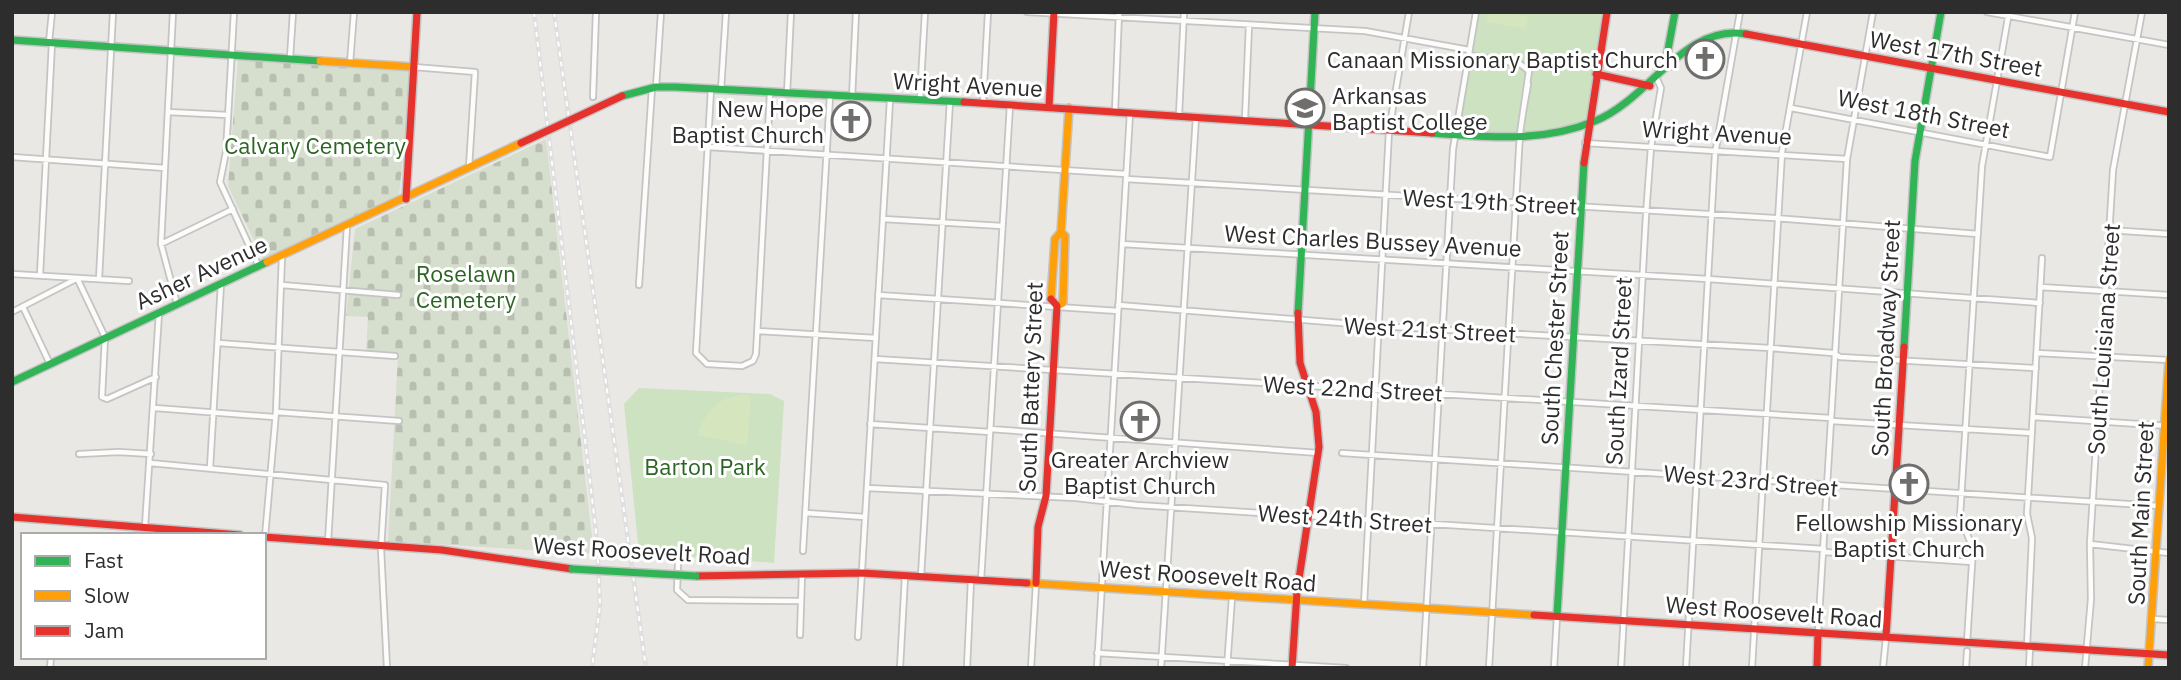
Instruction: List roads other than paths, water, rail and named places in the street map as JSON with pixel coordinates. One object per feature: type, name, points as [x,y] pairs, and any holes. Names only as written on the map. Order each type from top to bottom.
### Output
[{"type":"main road","points":[[405,199],[417,12]]},
{"type":"main road","points":[[1292,666],[1297,600],[1318,453],[1317,420],[1297,348],[1315,12]]},
{"type":"main road","name":"South Chester Street","points":[[1557,615],[1585,143],[1607,12]]},
{"type":"main road","points":[[1671,66],[1667,55],[1675,12]]},
{"type":"main road","name":"South Broadway Street","points":[[1886,637],[1911,230],[1920,133],[1941,12]]},
{"type":"main road","points":[[1049,107],[1054,13]]},
{"type":"main road","name":"West 17th Street","points":[[1650,86],[1706,35],[1720,32],[1802,44],[2169,111]]},
{"type":"main road","points":[[12,40],[414,67]]},
{"type":"main road","points":[[1596,74],[1650,86]]},
{"type":"main road","name":"Wright Avenue","points":[[405,199],[622,96],[654,87],[890,100],[920,99],[1519,138],[1553,134],[1587,124],[1621,108],[1650,86]]},
{"type":"main road","points":[[1065,171],[1069,108]]},
{"type":"main road","name":"South Battery Street","points":[[1036,583],[1038,527],[1046,496],[1057,306],[1063,303],[1065,236],[1061,232],[1065,171]]},
{"type":"main road","name":"Asher Avenue","points":[[12,382],[405,199]]},
{"type":"main road","name":"South Main Street","points":[[2148,668],[2167,426],[2169,360]]},
{"type":"main road","points":[[12,517],[204,533]]},
{"type":"main road","name":"West Roosevelt Road","points":[[266,537],[442,550],[572,569],[696,576],[862,573],[1557,615],[1886,637],[1967,646],[2029,646],[2169,655]]},
{"type":"main road","points":[[1817,668],[1818,633]]},
{"type":"street","points":[[40,275],[52,12]]},
{"type":"street","points":[[99,279],[113,12]]},
{"type":"street","points":[[173,12],[161,244],[177,304]]},
{"type":"street","points":[[234,12],[228,115],[220,182],[259,267]]},
{"type":"street","points":[[290,58],[293,12]]},
{"type":"street","points":[[350,62],[354,12]]},
{"type":"street","points":[[593,97],[596,12]]},
{"type":"street","points":[[639,285],[661,12]]},
{"type":"street","points":[[721,90],[726,12]]},
{"type":"street","points":[[787,94],[791,12]]},
{"type":"street","points":[[852,98],[856,12]]},
{"type":"street","points":[[920,99],[925,12]]},
{"type":"street","points":[[983,103],[988,12]]},
{"type":"street","points":[[1027,12],[1119,15],[1365,31],[1526,66],[1530,71],[1519,138],[1489,668]]},
{"type":"street","points":[[1179,115],[1184,12]]},
{"type":"street","points":[[1364,604],[1389,131],[1409,12]]},
{"type":"street","points":[[1423,668],[1455,135],[1476,12]]},
{"type":"street","points":[[1686,668],[1716,151],[1740,12]]},
{"type":"street","points":[[1752,668],[1782,155],[1807,12]]},
{"type":"street","points":[[1818,633],[1847,159],[1873,12]]},
{"type":"street","points":[[1987,12],[2169,45]]},
{"type":"street","points":[[2061,92],[2075,12]]},
{"type":"street","name":"South Louisiana Street","points":[[2085,668],[2092,502],[2113,170],[2142,12]]},
{"type":"street","points":[[1966,668],[1972,545],[1960,516],[1978,234],[1985,145],[2009,14]]},
{"type":"street","points":[[1115,111],[1119,15]]},
{"type":"street","points":[[1245,119],[1249,25]]},
{"type":"street","points":[[414,67],[475,72],[469,168]]},
{"type":"street","name":"South Izard Street","points":[[1621,668],[1626,536],[1651,147],[1661,88],[1657,79]]},
{"type":"street","points":[[711,89],[695,349],[697,357],[706,364],[742,366],[751,363],[756,354],[770,93]]},
{"type":"street","name":"West 18th Street","points":[[1791,108],[2050,157],[2061,92]]},
{"type":"street","points":[[803,551],[830,96]]},
{"type":"street","points":[[858,637],[890,100]]},
{"type":"street","points":[[921,577],[950,101]]},
{"type":"street","points":[[981,580],[1010,105]]},
{"type":"street","points":[[168,112],[228,115]]},
{"type":"street","points":[[1097,668],[1130,112]]},
{"type":"street","points":[[1161,668],[1196,116]]},
{"type":"street","name":"Wright Avenue","points":[[1585,143],[1847,159]]},
{"type":"street","name":"West 19th Street","points":[[708,147],[1065,171],[1305,191],[1778,218],[1978,234]]},
{"type":"street","points":[[12,157],[165,168]]},
{"type":"street","points":[[161,244],[233,209]]},
{"type":"street","points":[[883,219],[1002,226]]},
{"type":"street","points":[[328,542],[347,226]]},
{"type":"street","points":[[2109,230],[2169,234]]},
{"type":"street","name":"West Charles Bussey Avenue","points":[[1122,244],[1774,283],[2039,303]]},
{"type":"street","points":[[265,533],[275,414],[282,256]]},
{"type":"street","points":[[2029,668],[2032,538],[2027,520],[2042,258]]},
{"type":"street","points":[[12,274],[130,281]]},
{"type":"street","points":[[57,276],[61,288]]},
{"type":"street","points":[[12,312],[77,278]]},
{"type":"street","points":[[77,278],[105,337],[103,398],[156,377]]},
{"type":"street","points":[[210,468],[221,284]]},
{"type":"street","points":[[282,285],[398,295]]},
{"type":"street","points":[[2040,288],[2169,295]]},
{"type":"street","name":"West 21st Street","points":[[878,295],[1057,306],[1184,310],[1378,326],[1770,348],[2036,368]]},
{"type":"street","points":[[23,307],[50,364]]},
{"type":"street","points":[[149,530],[159,312]]},
{"type":"street","points":[[757,331],[876,338]]},
{"type":"street","points":[[218,343],[395,356]]},
{"type":"street","points":[[2036,353],[2169,360]]},
{"type":"street","name":"West 22nd Street","points":[[874,359],[1766,413],[1899,426],[2032,433]]},
{"type":"street","points":[[155,408],[214,413],[337,415],[399,421]]},
{"type":"street","points":[[2032,417],[2167,426]]},
{"type":"street","points":[[870,424],[1176,441],[1318,453]]},
{"type":"street","name":"West 23rd Street","points":[[1342,453],[2160,506]]},
{"type":"street","points":[[79,454],[151,454]]},
{"type":"street","points":[[150,463],[385,485],[382,546],[387,668]]},
{"type":"street","name":"West 24th Street","points":[[867,488],[1046,496],[1172,508],[1758,544],[1972,562]]},
{"type":"street","points":[[806,513],[865,517]]},
{"type":"street","points":[[2090,544],[2169,553]]},
{"type":"street","points":[[678,564],[677,590],[688,600],[801,601]]},
{"type":"street","points":[[800,635],[802,573]]},
{"type":"street","points":[[901,668],[905,576]]},
{"type":"street","points":[[967,668],[971,579]]},
{"type":"street","name":"South Battery Street","points":[[1031,668],[1036,583]]},
{"type":"street","points":[[1227,668],[1232,596]]},
{"type":"street","name":"South Chester Street","points":[[1554,668],[1557,615]]},
{"type":"street","points":[[2153,619],[2169,620]]},
{"type":"street","name":"South Broadway Street","points":[[1884,668],[1886,637]]},
{"type":"street","points":[[1097,653],[1346,668]]},
{"type":"railway","points":[[534,12],[597,540],[600,605],[592,668]]},
{"type":"railway","points":[[554,12],[646,668]]},
{"type":"place","name":"Canaan Missionary Baptist Church","points":[[1705,59]]},
{"type":"place","name":"Arkansas Baptist College","points":[[1305,108]]},
{"type":"place","name":"New Hope Baptist Church","points":[[851,121]]},
{"type":"place","name":"Greater Archview Baptist Church","points":[[1140,421]]},
{"type":"place","name":"Fellowship Missionary Baptist Church","points":[[1909,484]]},
{"type":"park label","name":"Calvary Cemetery","points":[[315,145]]},
{"type":"park label","name":"Roselawn Cemetery","points":[[466,286]]},
{"type":"park label","name":"Barton Park","points":[[705,466]]}]
